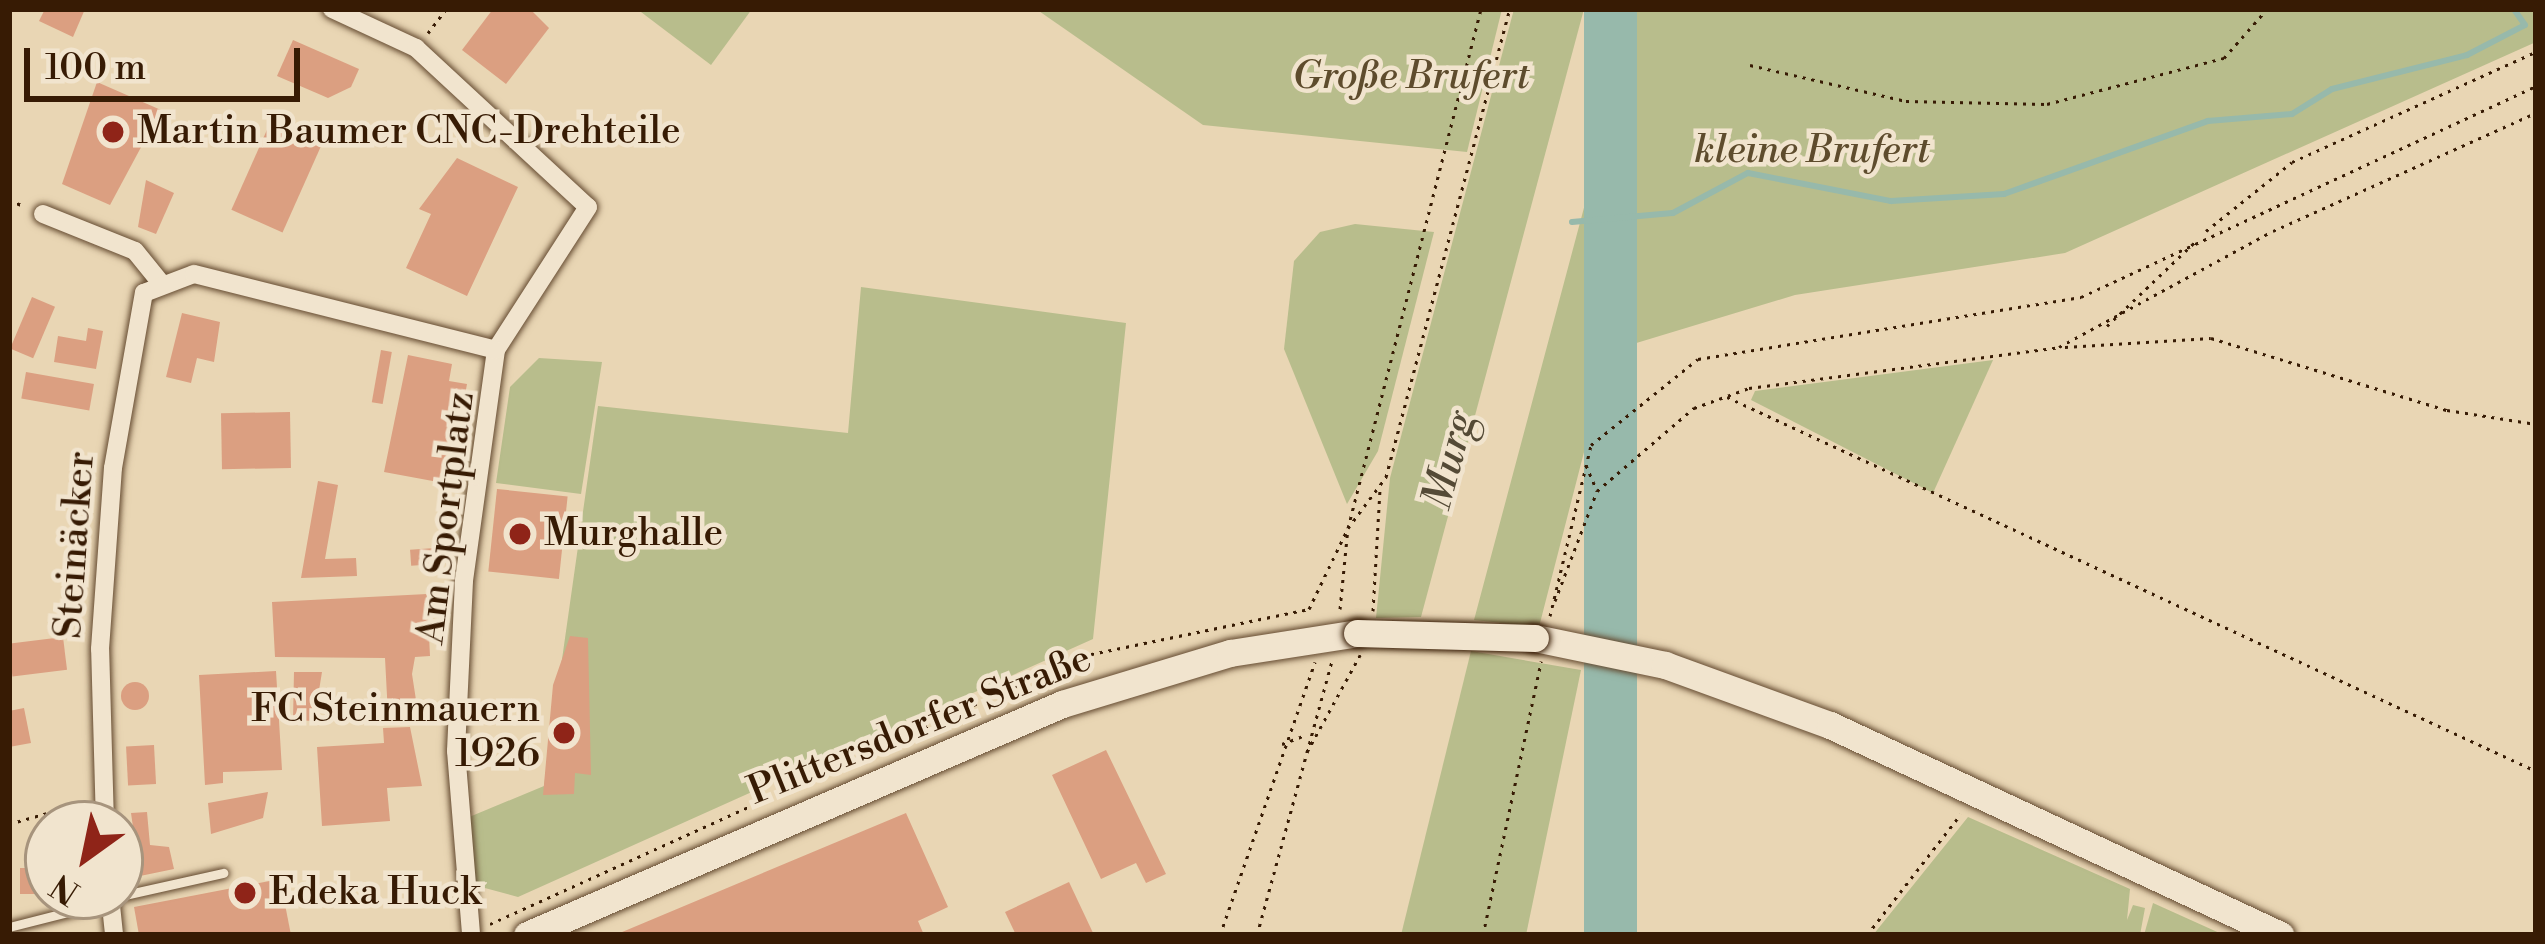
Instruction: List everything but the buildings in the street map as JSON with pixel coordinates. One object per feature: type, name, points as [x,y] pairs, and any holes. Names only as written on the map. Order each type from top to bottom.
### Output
[{"type":"main road","name":"Plittersdorfer Straße","points":[[527,935],[1063,704],[1230,653],[1345,632],[1539,646],[1665,665],[1830,724],[2280,935]]},
{"type":"street","points":[[332,9],[416,48]]},
{"type":"street","name":"Am Sportplatz","points":[[416,48],[588,207],[496,350],[464,581],[455,770],[471,934]]},
{"type":"street","points":[[43,214],[135,251],[159,281],[194,274],[496,350]]},
{"type":"street","name":"Steinäcker","points":[[104,800],[112,468],[130,333],[159,281]]},
{"type":"lane","points":[[144,890],[223,873]]},
{"type":"path","points":[[416,48],[446,9]]},
{"type":"path","points":[[1256,935],[1306,753],[1305,735],[1345,632],[1340,603],[1348,528],[1481,9]]},
{"type":"path","points":[[471,934],[1082,656],[1309,609],[1348,528],[1387,477],[1510,9]]},
{"type":"path","points":[[1750,64],[1906,101],[2047,104],[2224,58],[2267,9]]},
{"type":"path","points":[[2105,328],[2200,237],[2293,162],[2536,52]]},
{"type":"path","points":[[2536,86],[2044,307],[1699,359],[1603,425],[1586,465],[1551,610],[1597,490],[1652,436],[1726,396],[2059,347],[2211,338],[2523,424],[2536,421]]},
{"type":"path","points":[[2059,347],[2105,328],[2272,231],[2536,113]]},
{"type":"path","points":[[1726,396],[2536,772]]},
{"type":"path","points":[[1586,465],[1597,490]]},
{"type":"path","points":[[1483,935],[1539,646]]},
{"type":"path","points":[[1220,935],[1281,745],[1307,689]]},
{"type":"path","points":[[1281,745],[1305,735]]},
{"type":"path","points":[[9,824],[104,796]]},
{"type":"path","points":[[1867,935],[1966,807]]},
{"type":"green space","points":[[637,9],[752,9],[711,65]]},
{"type":"green space","name":"Große Brufert","points":[[1036,9],[1502,9],[1467,152],[1203,125]]},
{"type":"green space","points":[[1514,9],[1584,9],[1421,617],[1376,618],[1390,478]]},
{"type":"green space","name":"kleine Brufert","points":[[1637,9],[2536,9],[2536,42],[2065,253],[1795,295],[1610,351],[1539,627],[1474,620]]},
{"type":"green space","points":[[1355,224],[1434,232],[1378,451],[1347,504],[1284,349],[1294,261],[1320,232]]},
{"type":"green space","points":[[861,287],[1126,323],[1093,639],[518,897],[470,884],[462,820],[544,786],[598,406],[848,433]]},
{"type":"green space","points":[[539,358],[602,362],[581,494],[496,483],[510,387]]},
{"type":"green space","points":[[1993,360],[1933,493],[1751,400],[1755,391]]},
{"type":"green space","points":[[1471,651],[1581,670],[1526,935],[1401,935]]},
{"type":"green space","points":[[1968,817],[2130,889],[2127,920],[2133,905],[2145,908],[2140,935],[1873,935]]},
{"type":"green space","points":[[2153,903],[2224,935],[2144,935]]},
{"type":"shaded area","points":[[1584,9],[1637,9],[1637,935],[1584,935]]},
{"type":"waterway","points":[[1572,222],[1673,213],[1748,173],[1891,201],[2004,194],[2208,121],[2292,114],[2332,89],[2467,55],[2525,25],[2514,9]]},
{"type":"place","name":"Martin Baumer CNC-Drehteile","points":[[113,132]]},
{"type":"place","name":"Murghalle","points":[[520,534]]},
{"type":"place","name":"FC Steinmauern 1926","points":[[564,733]]},
{"type":"place","name":"Edeka Huck","points":[[245,893]]},
{"type":"water label","name":"Murg","points":[[1450,461]]}]
